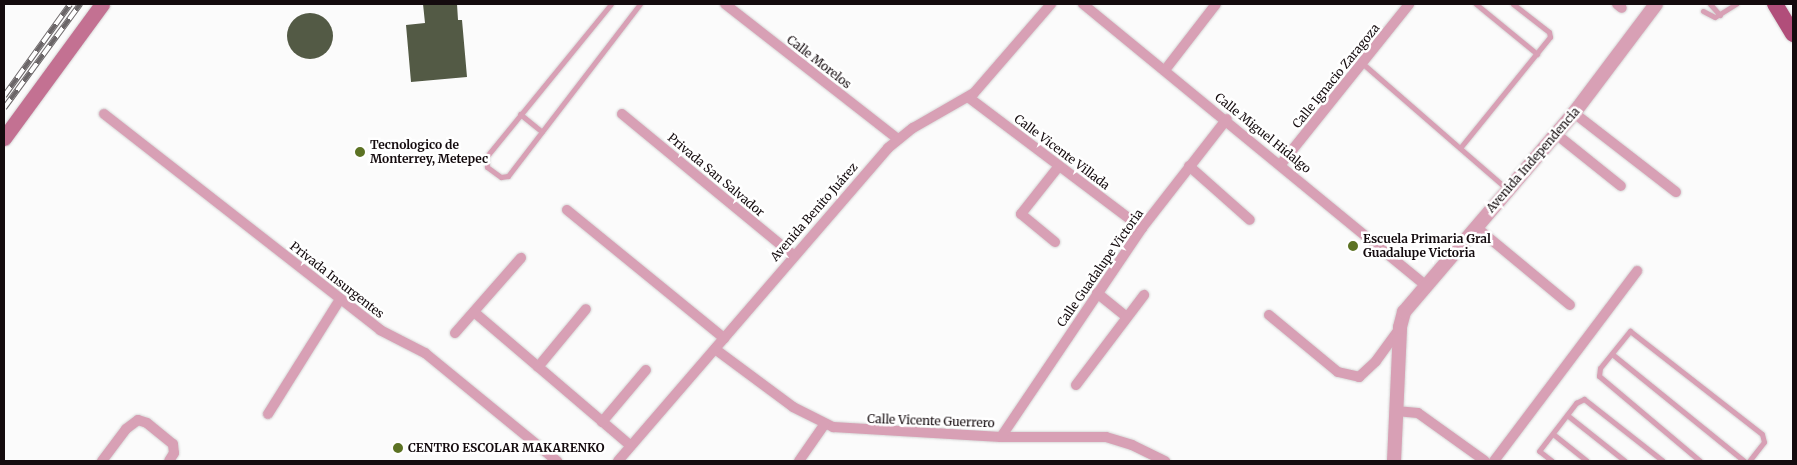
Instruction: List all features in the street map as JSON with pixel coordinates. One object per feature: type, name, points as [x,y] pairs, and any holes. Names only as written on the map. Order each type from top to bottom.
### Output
[{"type":"main road","points":[[4,138],[102,4]]},
{"type":"main road","points":[[1775,4],[1793,34]]},
{"type":"street","name":"Calle Morelos","points":[[725,4],[898,139]]},
{"type":"street","name":"Avenida Benito Juárez","points":[[618,461],[793,255],[898,139],[968,97],[1052,4]]},
{"type":"street","name":"Calle Miguel Hidalgo","points":[[1083,4],[1227,119],[1425,285]]},
{"type":"street","points":[[1165,70],[1216,4]]},
{"type":"street","name":"Calle Ignacio Zaragoza","points":[[1281,164],[1409,4]]},
{"type":"street","name":"Avenida Independencia","points":[[1394,461],[1400,327],[1404,312],[1425,285],[1574,113],[1656,4]]},
{"type":"street","name":"Calle Vicente Villada","points":[[968,97],[1142,228]]},
{"type":"street","points":[[1574,113],[1676,192]]},
{"type":"street","name":"Privada Insurgentes","points":[[104,114],[387,335],[425,353],[557,461]]},
{"type":"street","name":"Privada San Salvador","points":[[622,114],[793,255]]},
{"type":"street","name":"Calle Guadalupe Victoria","points":[[1001,437],[1142,228],[1227,119]]},
{"type":"street","points":[[1556,134],[1621,186]]},
{"type":"street","points":[[1055,242],[1021,214],[1060,166]]},
{"type":"street","points":[[1189,166],[1250,220]]},
{"type":"street","points":[[567,210],[724,338]]},
{"type":"street","points":[[1476,227],[1570,305]]},
{"type":"street","points":[[456,333],[521,258]]},
{"type":"street","points":[[1494,461],[1638,270]]},
{"type":"street","points":[[1097,293],[1127,317]]},
{"type":"street","points":[[1076,385],[1144,295]]},
{"type":"street","points":[[268,414],[340,299]]},
{"type":"street","points":[[538,367],[586,310]]},
{"type":"street","points":[[474,312],[631,446]]},
{"type":"street","points":[[1269,315],[1338,372],[1360,377],[1376,361],[1400,327]]},
{"type":"street","name":"Calle Vicente Guerrero","points":[[714,349],[824,425],[868,432],[1001,437],[1106,437],[1132,445],[1165,461]]},
{"type":"street","points":[[602,422],[646,370]]},
{"type":"street","points":[[1396,411],[1418,413],[1485,461]]},
{"type":"street","points":[[102,461],[126,429],[138,420],[147,423],[173,444],[174,453],[169,461]]},
{"type":"street","points":[[799,461],[824,425]]},
{"type":"lane","points":[[611,4],[486,157],[486,164],[497,175],[508,176],[640,4]]},
{"type":"lane","points":[[1476,4],[1537,54]]},
{"type":"lane","points":[[1460,148],[1537,54],[1550,35],[1513,4]]},
{"type":"lane","points":[[1710,4],[1720,16]]},
{"type":"lane","points":[[1703,11],[1711,16],[1720,16],[1732,5]]},
{"type":"lane","points":[[1362,63],[1508,189]]},
{"type":"lane","points":[[520,114],[542,132]]},
{"type":"lane","points":[[1700,461],[1599,376],[1598,371],[1627,334],[1633,332],[1762,434],[1764,442],[1749,461]]},
{"type":"lane","points":[[1612,354],[1744,461]]},
{"type":"lane","points":[[1552,461],[1539,451],[1579,400],[1587,400],[1663,461]]},
{"type":"lane","points":[[1567,415],[1625,461]]},
{"type":"lane","points":[[1553,434],[1587,461]]},
{"type":"building","points":[[423,4],[457,4],[458,20],[462,20],[467,77],[411,82],[406,25],[425,23]]},
{"type":"building","points":[[305,13],[315,13],[329,23],[333,36],[329,49],[323,55],[315,59],[305,59],[291,49],[287,41],[287,31],[297,17]]},
{"type":"railway","points":[[4,96],[70,4]]},
{"type":"railway","points":[[4,108],[80,4]]},
{"type":"place","name":"Tecnologico de Monterrey, Metepec","points":[[360,152]]},
{"type":"place","name":"Escuela Primaria Gral Guadalupe Victoria","points":[[1353,246]]},
{"type":"place","name":"CENTRO ESCOLAR MAKARENKO","points":[[398,448]]}]
